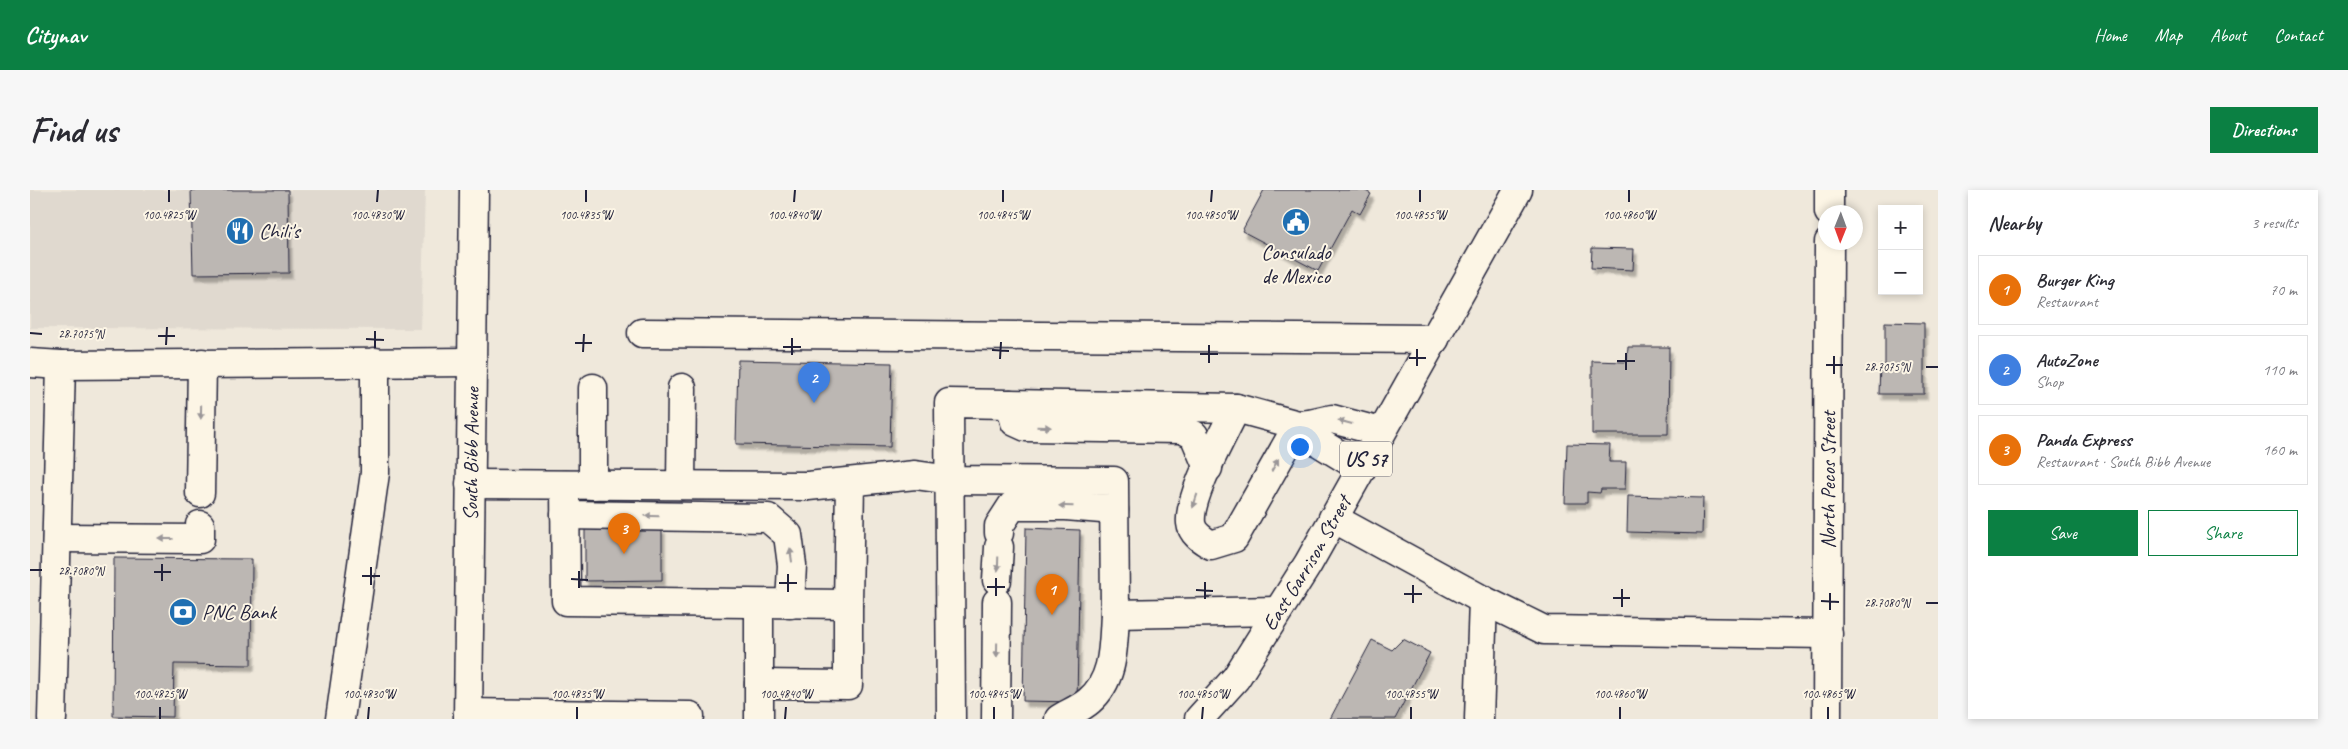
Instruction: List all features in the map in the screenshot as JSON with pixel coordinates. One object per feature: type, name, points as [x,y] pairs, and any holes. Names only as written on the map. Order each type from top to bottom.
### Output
[{"type":"main road","name":"South Bibb Avenue","points":[[468,716],[474,190]]},
{"type":"main road","name":"East Garrison Street","points":[[1199,719],[1236,678],[1308,564],[1518,190]]},
{"type":"main road","points":[[1829,205],[1830,190]]},
{"type":"main road","name":"North Pecos Street","points":[[1827,719],[1829,250]]},
{"type":"main road","points":[[642,333],[1435,339]]},
{"type":"main road","points":[[340,719],[375,473],[375,362]]},
{"type":"main road","points":[[30,363],[61,365],[472,362]]},
{"type":"main road","points":[[200,493],[202,363]]},
{"type":"main road","points":[[52,719],[61,365]]},
{"type":"main road","points":[[593,388],[593,485]]},
{"type":"main road","points":[[681,485],[682,388]]},
{"type":"main road","points":[[951,719],[951,480],[949,403],[1236,408],[1304,424],[1332,419],[1381,432]]},
{"type":"main road","points":[[1010,404],[1015,422],[1026,427],[1182,429],[1194,435],[1208,468]]},
{"type":"main road","points":[[1236,408],[1193,505],[1191,524],[1196,536],[1211,545],[1234,538],[1304,424]]},
{"type":"main road","points":[[1304,424],[1320,444],[1361,468]]},
{"type":"main road","points":[[470,484],[808,486],[915,475],[951,480],[1114,481],[1115,614],[1113,656],[1107,680],[1089,701],[1059,719]]},
{"type":"main road","points":[[759,684],[848,686],[850,482]]},
{"type":"main road","points":[[565,485],[566,601],[848,604]]},
{"type":"main road","points":[[996,719],[999,526],[1012,506],[1066,506],[1114,510]]},
{"type":"main road","points":[[565,515],[768,518],[788,535],[792,565],[790,604]]},
{"type":"main road","points":[[1333,518],[1483,600],[1544,630],[1828,634]]},
{"type":"main road","points":[[57,538],[200,539],[200,525]]},
{"type":"main road","points":[[1479,719],[1483,600]]},
{"type":"main road","points":[[759,604],[759,719]]},
{"type":"main road","points":[[1115,614],[1278,611]]},
{"type":"main road","points":[[1212,719],[1236,678]]},
{"type":"main road","points":[[468,716],[690,716],[690,719]]},
{"type":"shaded area","points":[[30,190],[425,190],[421,329],[30,328]]},
{"type":"building","name":"Chili's","points":[[191,190],[288,190],[289,273],[193,274]]},
{"type":"building","name":"Consulado de Mexico","points":[[1264,190],[1364,190],[1371,194],[1360,214],[1352,209],[1318,271],[1242,231]]},
{"type":"building","points":[[1592,248],[1634,249],[1633,270],[1591,268]]},
{"type":"building","points":[[1885,322],[1924,323],[1924,394],[1879,394],[1880,365],[1885,365]]},
{"type":"building","points":[[1628,347],[1669,347],[1668,434],[1592,434],[1592,361],[1627,362]]},
{"type":"building","points":[[738,360],[892,363],[890,447],[736,444]]},
{"type":"building","points":[[1567,444],[1610,445],[1609,462],[1626,462],[1625,489],[1601,489],[1600,493],[1587,492],[1587,503],[1565,503]]},
{"type":"building","points":[[1628,496],[1703,498],[1702,534],[1627,532]]},
{"type":"building","points":[[662,528],[662,580],[585,581],[585,529]]},
{"type":"building","points":[[1026,528],[1080,530],[1077,702],[1023,701]]},
{"type":"building","name":"PNC Bank","points":[[114,558],[252,559],[251,665],[174,664],[173,717],[113,716]]},
{"type":"building","points":[[1403,639],[1430,653],[1395,719],[1330,719],[1372,640],[1392,650]]},
{"type":"place","name":"Consulado de Mexico","points":[[1296,222]]},
{"type":"place","name":"Chili's","points":[[240,231]]},
{"type":"place","name":"AutoZone","points":[[814,403]]},
{"type":"place","name":"Panda Express","points":[[624,554]]},
{"type":"place","name":"PNC Bank","points":[[183,612]]},
{"type":"place","name":"Burger King","points":[[1052,615]]}]
